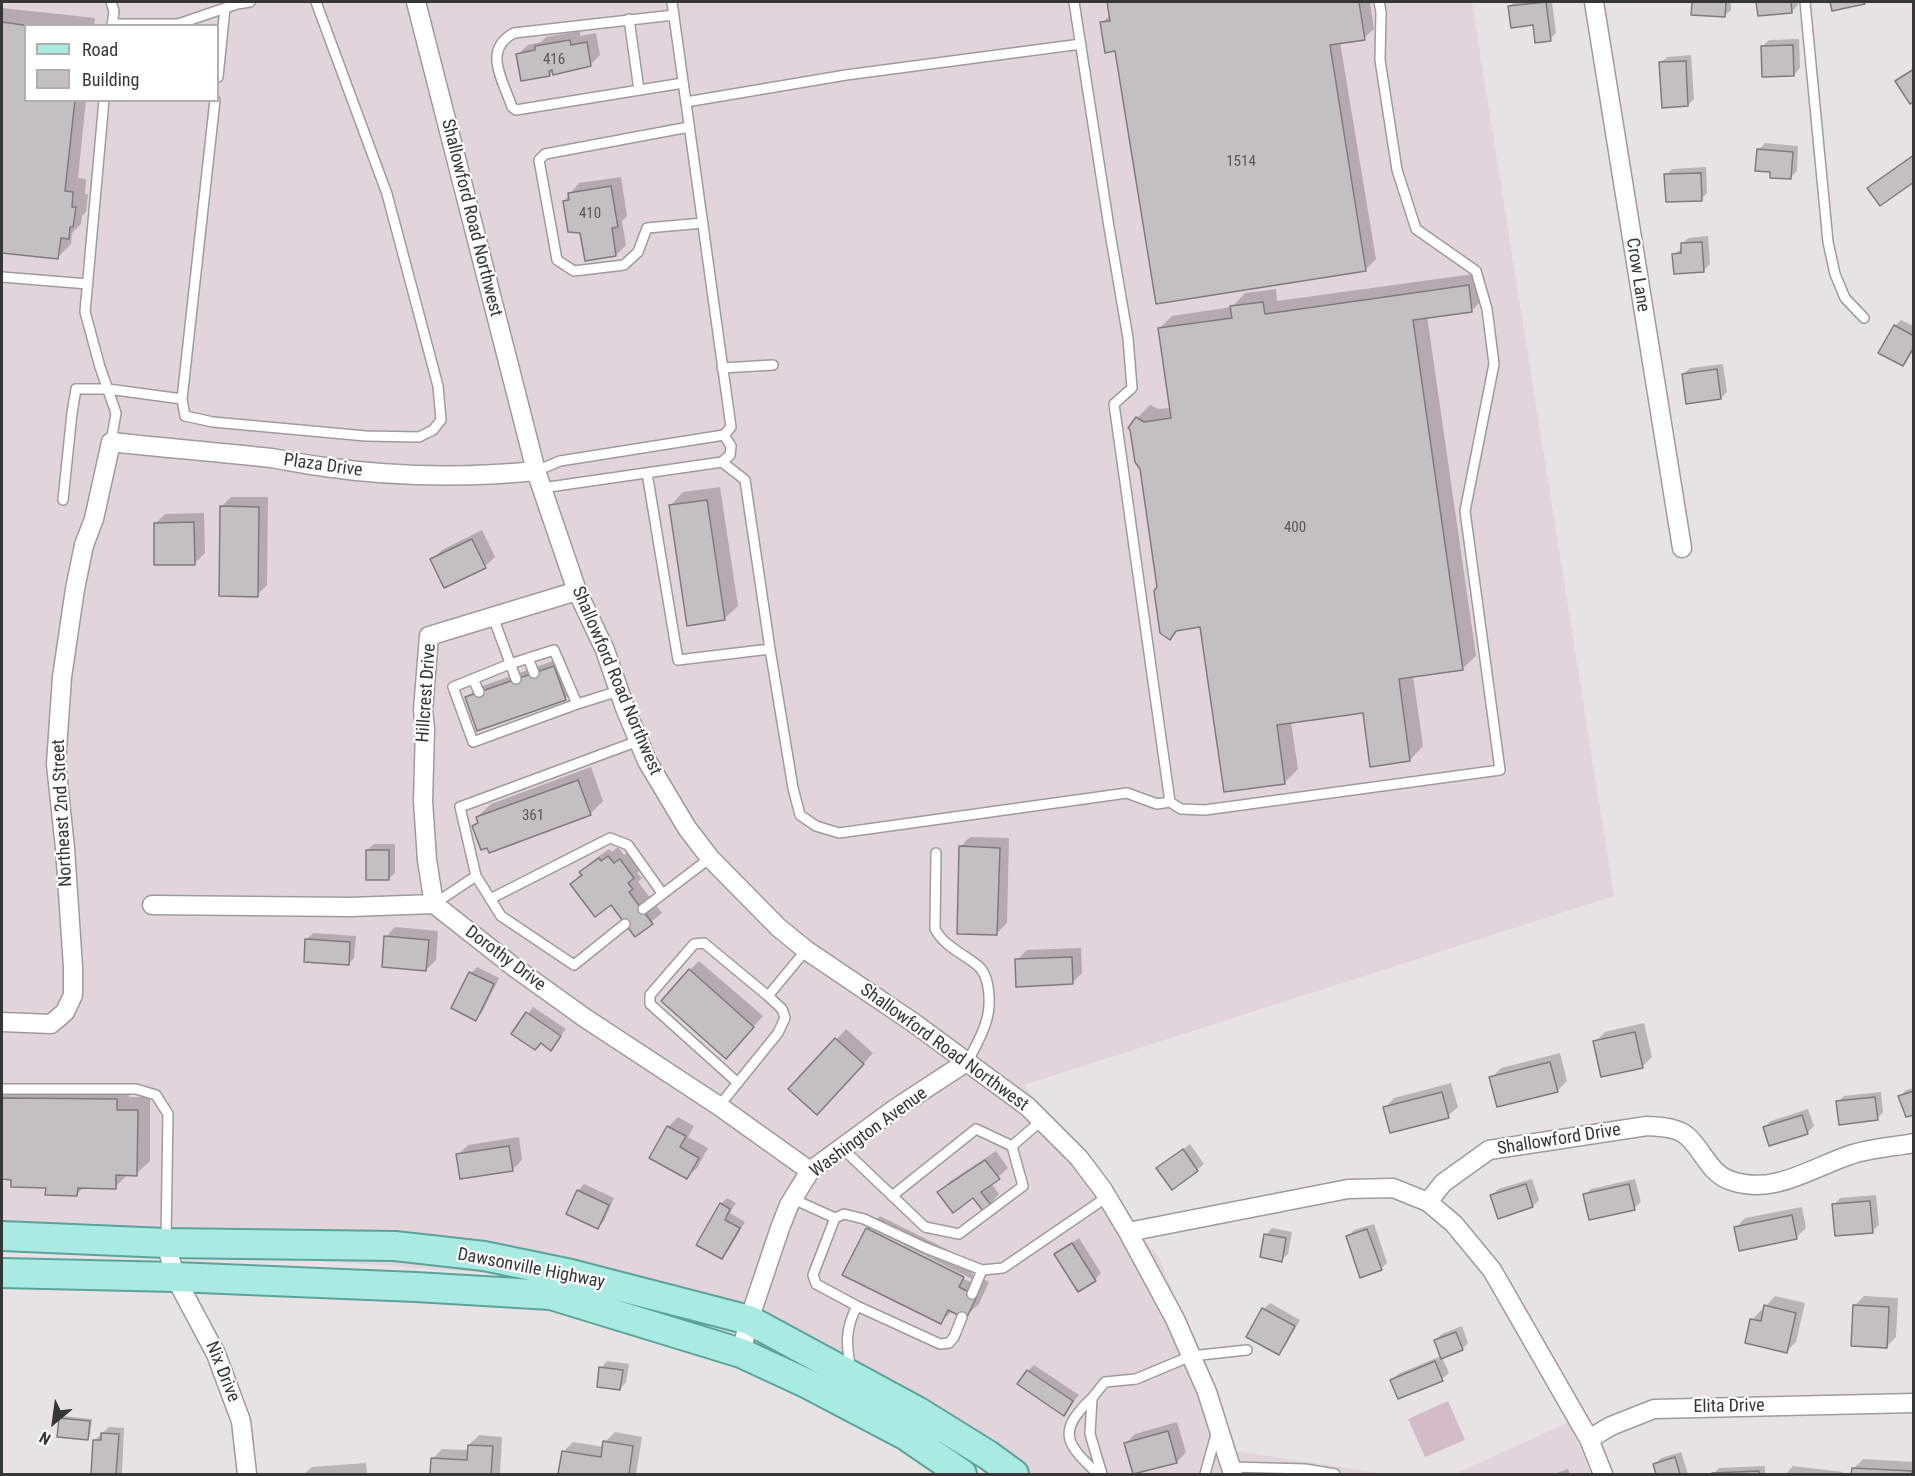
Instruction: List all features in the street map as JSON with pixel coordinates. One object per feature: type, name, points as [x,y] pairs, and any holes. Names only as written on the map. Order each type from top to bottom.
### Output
[{"type":"main road","name":"Dawsonville Highway","points":[[2,1236],[166,1243],[396,1246],[484,1256],[571,1274],[749,1320],[917,1411],[1014,1474]]},
{"type":"main road","name":"Dawsonville Highway","points":[[2,1273],[404,1286],[551,1295],[741,1353],[808,1384],[904,1435],[962,1474]]},
{"type":"street","name":"Shallowford Road Northwest","points":[[416,2],[536,471],[577,591],[605,650],[647,761],[687,828],[710,858],[752,902],[806,950],[968,1061],[1028,1107],[1079,1158],[1107,1197],[1128,1232],[1175,1319],[1218,1425],[1233,1471]]},
{"type":"street","name":"Crow Lane","points":[[1594,2],[1682,548]]},
{"type":"street","name":"Plaza Drive","points":[[111,442],[381,473],[438,476],[536,471]]},
{"type":"street","name":"Northeast 2nd Street","points":[[2,1022],[51,1024],[65,1012],[73,995],[73,967],[56,764],[58,720],[67,633],[75,589],[84,545],[94,519],[111,442]]},
{"type":"street","name":"Hillcrest Drive","points":[[434,903],[427,860],[423,801],[423,710],[429,636],[577,591]]},
{"type":"street","points":[[153,905],[350,907],[434,903]]},
{"type":"street","name":"Dorothy Drive","points":[[434,903],[514,967],[585,1018],[719,1106],[810,1171]]},
{"type":"street","name":"Washington Avenue","points":[[741,1353],[749,1320],[780,1228],[789,1205],[810,1171],[897,1108],[968,1061]]},
{"type":"street","name":"Shallowford Drive","points":[[1428,1202],[1443,1183],[1489,1150],[1647,1126],[1668,1128],[1686,1136],[1713,1170],[1729,1181],[1750,1186],[1772,1185],[1852,1154],[1914,1143]]},
{"type":"street","points":[[1128,1232],[1348,1189],[1393,1188],[1428,1202],[1454,1224],[1492,1270],[1589,1439],[1603,1474]]},
{"type":"street","name":"Nix Drive","points":[[166,1243],[175,1277],[216,1354],[241,1421],[247,1474]]},
{"type":"street","name":"Elita Drive","points":[[1589,1439],[1611,1426],[1654,1409],[1914,1403]]},
{"type":"lane","points":[[111,2],[114,11],[112,24]]},
{"type":"lane","points":[[178,24],[250,2]]},
{"type":"lane","points":[[215,102],[182,399],[185,416],[213,422],[366,436],[419,437],[433,430],[441,420],[438,386],[387,194],[316,2]]},
{"type":"lane","points":[[536,471],[560,462],[724,435],[731,427],[673,2]]},
{"type":"lane","points":[[1074,2],[1128,338],[1132,388],[1114,404],[1170,802]]},
{"type":"lane","points":[[722,462],[745,480],[793,788],[801,816],[816,826],[839,833],[1127,793],[1157,804],[1170,802],[1180,809],[1205,810],[1500,770],[1465,511],[1494,364],[1487,309],[1476,271],[1416,229],[1397,170],[1380,60],[1381,12],[1379,2]]},
{"type":"lane","points":[[1804,2],[1828,242],[1834,274],[1845,298],[1864,318]]},
{"type":"lane","points":[[219,67],[225,8]]},
{"type":"lane","points":[[674,15],[514,33],[501,42],[496,58],[512,107],[516,110],[683,83]]},
{"type":"lane","points":[[628,19],[639,90]]},
{"type":"lane","points":[[686,102],[846,75],[1081,44]]},
{"type":"lane","points":[[104,102],[85,312],[116,413],[111,442]]},
{"type":"lane","points":[[689,127],[545,154],[539,160],[556,260],[574,271],[624,265],[638,252],[647,228],[703,224]]},
{"type":"lane","points":[[2,277],[88,284]]},
{"type":"lane","points":[[722,368],[772,365]]},
{"type":"lane","points":[[63,500],[76,389],[108,389],[182,399]]},
{"type":"lane","points":[[542,488],[722,462],[730,455],[731,446],[724,435]]},
{"type":"lane","points":[[647,473],[678,660],[770,649]]},
{"type":"lane","points":[[493,617],[516,679]]},
{"type":"lane","points":[[577,704],[554,650],[510,664],[453,687],[473,742],[494,730],[548,710],[577,704],[619,690]]},
{"type":"lane","points":[[528,658],[534,673]]},
{"type":"lane","points":[[473,679],[479,692]]},
{"type":"lane","points":[[625,924],[574,965],[501,916],[476,876],[460,807],[638,741]]},
{"type":"lane","points":[[490,899],[610,838],[628,845],[662,893]]},
{"type":"lane","points":[[936,853],[935,929],[940,940],[980,966],[986,974],[987,1021],[968,1061]]},
{"type":"lane","points":[[642,909],[710,858]]},
{"type":"lane","points":[[434,903],[476,876]]},
{"type":"lane","points":[[719,1106],[738,1083],[778,1033],[785,1018],[782,1009],[768,996],[704,943],[694,944],[650,995],[650,1004],[738,1083]]},
{"type":"lane","points":[[768,996],[806,950]]},
{"type":"lane","points":[[2,1089],[135,1089],[156,1095],[168,1114],[166,1243]]},
{"type":"lane","points":[[1012,1146],[1042,1120]]},
{"type":"lane","points":[[842,1148],[892,1196],[926,1227],[959,1234],[1023,1186],[1012,1146],[976,1129],[892,1196]]},
{"type":"lane","points":[[962,1317],[954,1337],[949,1342],[940,1344],[816,1284],[813,1275],[835,1218],[844,1214],[864,1219],[982,1270],[1003,1268],[1107,1197]]},
{"type":"lane","points":[[794,1199],[835,1218]]},
{"type":"lane","points":[[972,1294],[982,1270]]},
{"type":"lane","points":[[852,1375],[846,1342],[851,1317],[857,1305]]},
{"type":"lane","points":[[1100,1474],[1080,1457],[1072,1446],[1069,1428],[1077,1412],[1105,1382],[1136,1379],[1191,1356],[1247,1350]]},
{"type":"lane","points":[[1092,1398],[1090,1434],[1100,1474]]},
{"type":"lane","points":[[1205,1474],[1218,1425]]},
{"type":"lane","points":[[1233,1471],[1335,1474]]},
{"type":"shaded area","points":[[2,2],[1472,2],[1614,896],[1024,1085],[1160,1259],[1235,1451],[1386,1474],[989,1474],[935,1431],[787,1348],[600,1281],[305,1260],[2,1245]]},
{"type":"shaded area","points":[[1448,1401],[1465,1440],[1425,1457],[1408,1419]]},
{"type":"shaded area","points":[[1569,1422],[1591,1474],[1455,1474]]},
{"type":"building","points":[[1107,2],[1359,2],[1365,40],[1330,45],[1366,271],[1156,304],[1115,51],[1105,53],[1100,22],[1110,21]]},
{"type":"building","points":[[1546,2],[1551,41],[1535,43],[1533,25],[1511,28],[1508,6]]},
{"type":"building","points":[[1692,2],[1726,2],[1725,17],[1691,15]]},
{"type":"building","points":[[1756,2],[1791,2],[1792,13],[1758,16]]},
{"type":"building","points":[[1830,2],[1864,2],[1865,4],[1832,11]]},
{"type":"building","points":[[2,22],[24,25],[24,102],[75,102],[65,191],[73,192],[72,207],[76,207],[69,239],[61,238],[58,259],[2,253]]},
{"type":"building","points":[[570,40],[571,45],[587,42],[591,66],[553,75],[552,70],[549,71],[550,76],[521,81],[516,54],[535,50],[535,46]]},
{"type":"building","points":[[1793,45],[1794,76],[1762,77],[1761,46]]},
{"type":"building","points":[[1686,61],[1688,106],[1662,108],[1659,62]]},
{"type":"building","points":[[1914,69],[1914,102],[1910,104],[1895,81]]},
{"type":"building","points":[[1757,149],[1793,152],[1791,179],[1770,178],[1770,172],[1755,171]]},
{"type":"building","points":[[1914,155],[1914,182],[1880,206],[1867,188]]},
{"type":"building","points":[[1701,173],[1702,201],[1666,202],[1664,174]]},
{"type":"building","points":[[611,186],[618,227],[612,228],[616,256],[585,261],[580,233],[568,232],[563,201],[569,200],[568,193]]},
{"type":"building","points":[[1702,242],[1704,272],[1674,274],[1672,254],[1681,253],[1681,243]]},
{"type":"building","points":[[1469,285],[1472,312],[1413,320],[1463,670],[1399,679],[1410,761],[1370,767],[1363,713],[1277,725],[1285,784],[1224,792],[1200,627],[1176,631],[1170,640],[1160,633],[1154,591],[1157,587],[1140,469],[1135,462],[1128,428],[1136,417],[1144,422],[1171,418],[1158,328],[1232,318],[1230,306],[1263,302],[1265,314]]},
{"type":"building","points":[[1894,325],[1914,336],[1914,347],[1903,366],[1878,353]]},
{"type":"building","points":[[1717,369],[1721,399],[1686,404],[1682,374]]},
{"type":"building","points":[[707,500],[725,620],[687,626],[669,505]]},
{"type":"building","points":[[220,506],[259,507],[258,597],[219,596]]},
{"type":"building","points":[[194,522],[195,565],[154,565],[154,523]]},
{"type":"building","points":[[472,539],[486,568],[444,588],[430,559]]},
{"type":"building","points":[[554,666],[566,700],[477,731],[465,697]]},
{"type":"building","points":[[578,780],[591,815],[489,853],[487,848],[481,850],[472,826],[478,823],[476,817]]},
{"type":"building","points":[[959,846],[1000,848],[997,935],[957,934]]},
{"type":"building","points":[[366,850],[389,850],[389,880],[366,880]]},
{"type":"building","points":[[608,856],[614,863],[620,859],[634,878],[628,883],[633,889],[629,892],[653,924],[635,937],[611,905],[595,917],[570,884],[582,875],[579,872],[599,858],[601,861]]},
{"type":"building","points":[[384,936],[429,940],[426,971],[382,967]]},
{"type":"building","points":[[305,939],[350,942],[349,965],[304,962]]},
{"type":"building","points":[[1072,957],[1073,984],[1016,987],[1015,959]]},
{"type":"building","points":[[689,969],[754,1027],[726,1059],[661,1001]]},
{"type":"building","points":[[469,972],[494,984],[476,1021],[451,1008]]},
{"type":"building","points":[[526,1012],[561,1036],[551,1051],[541,1043],[535,1050],[511,1034]]},
{"type":"building","points":[[1635,1032],[1643,1068],[1601,1077],[1593,1041]]},
{"type":"building","points":[[835,1038],[864,1064],[817,1115],[788,1089]]},
{"type":"building","points":[[1550,1062],[1558,1092],[1497,1107],[1489,1077]]},
{"type":"building","points":[[1914,1091],[1914,1115],[1906,1117],[1898,1096]]},
{"type":"building","points":[[1442,1092],[1449,1118],[1390,1133],[1383,1107]]},
{"type":"building","points":[[1875,1097],[1878,1120],[1839,1125],[1836,1101]]},
{"type":"building","points":[[2,1098],[117,1099],[117,1110],[138,1110],[137,1176],[116,1175],[116,1189],[78,1188],[77,1196],[45,1195],[46,1188],[11,1187],[11,1180],[2,1179]]},
{"type":"building","points":[[1802,1115],[1808,1134],[1769,1146],[1763,1127]]},
{"type":"building","points":[[667,1126],[686,1136],[680,1147],[699,1158],[687,1179],[649,1158]]},
{"type":"building","points":[[509,1146],[513,1171],[460,1179],[456,1154]]},
{"type":"building","points":[[1183,1149],[1198,1171],[1172,1190],[1156,1168]]},
{"type":"building","points":[[985,1160],[1000,1179],[981,1192],[991,1205],[983,1211],[973,1198],[953,1213],[937,1192]]},
{"type":"building","points":[[1526,1184],[1533,1207],[1498,1219],[1490,1195]]},
{"type":"building","points":[[1629,1184],[1635,1210],[1589,1220],[1583,1194]]},
{"type":"building","points":[[577,1190],[609,1205],[598,1229],[566,1214]]},
{"type":"building","points":[[1870,1201],[1873,1233],[1835,1236],[1832,1204]]},
{"type":"building","points":[[720,1203],[730,1209],[725,1220],[740,1228],[722,1259],[696,1245]]},
{"type":"building","points":[[1792,1215],[1797,1239],[1739,1251],[1734,1227]]},
{"type":"building","points":[[866,1228],[964,1277],[959,1287],[977,1296],[966,1319],[948,1310],[941,1324],[842,1275]]},
{"type":"building","points":[[1367,1229],[1382,1270],[1360,1278],[1346,1236]]},
{"type":"building","points":[[1264,1234],[1286,1238],[1282,1262],[1260,1257]]},
{"type":"building","points":[[1072,1243],[1096,1281],[1078,1292],[1054,1254]]},
{"type":"building","points":[[1764,1305],[1796,1313],[1787,1353],[1745,1343],[1750,1319],[1761,1321]]},
{"type":"building","points":[[1853,1305],[1889,1307],[1887,1348],[1851,1346]]},
{"type":"building","points":[[1262,1308],[1295,1326],[1279,1355],[1246,1337]]},
{"type":"building","points":[[1456,1332],[1463,1350],[1441,1359],[1434,1340]]},
{"type":"building","points":[[1435,1361],[1443,1381],[1398,1399],[1390,1380]]},
{"type":"building","points":[[599,1367],[623,1370],[620,1390],[597,1387]]},
{"type":"building","points":[[1027,1370],[1073,1401],[1064,1416],[1017,1384]]},
{"type":"building","points":[[59,1418],[90,1421],[88,1440],[57,1437]]},
{"type":"building","points":[[1168,1431],[1177,1463],[1133,1474],[1124,1443]]},
{"type":"building","points":[[101,1433],[119,1434],[116,1474],[91,1474],[93,1440],[101,1440]]},
{"type":"building","points":[[603,1441],[633,1446],[629,1474],[558,1474],[562,1451],[601,1457]]},
{"type":"building","points":[[468,1445],[493,1446],[491,1474],[430,1474],[431,1458],[467,1460]]},
{"type":"building","points":[[1675,1457],[1680,1474],[1656,1474],[1653,1464]]},
{"type":"building","points":[[1852,1468],[1912,1471],[1912,1474],[1851,1474]]},
{"type":"building","points":[[1759,1471],[1759,1474],[1712,1474],[1712,1473]]}]
